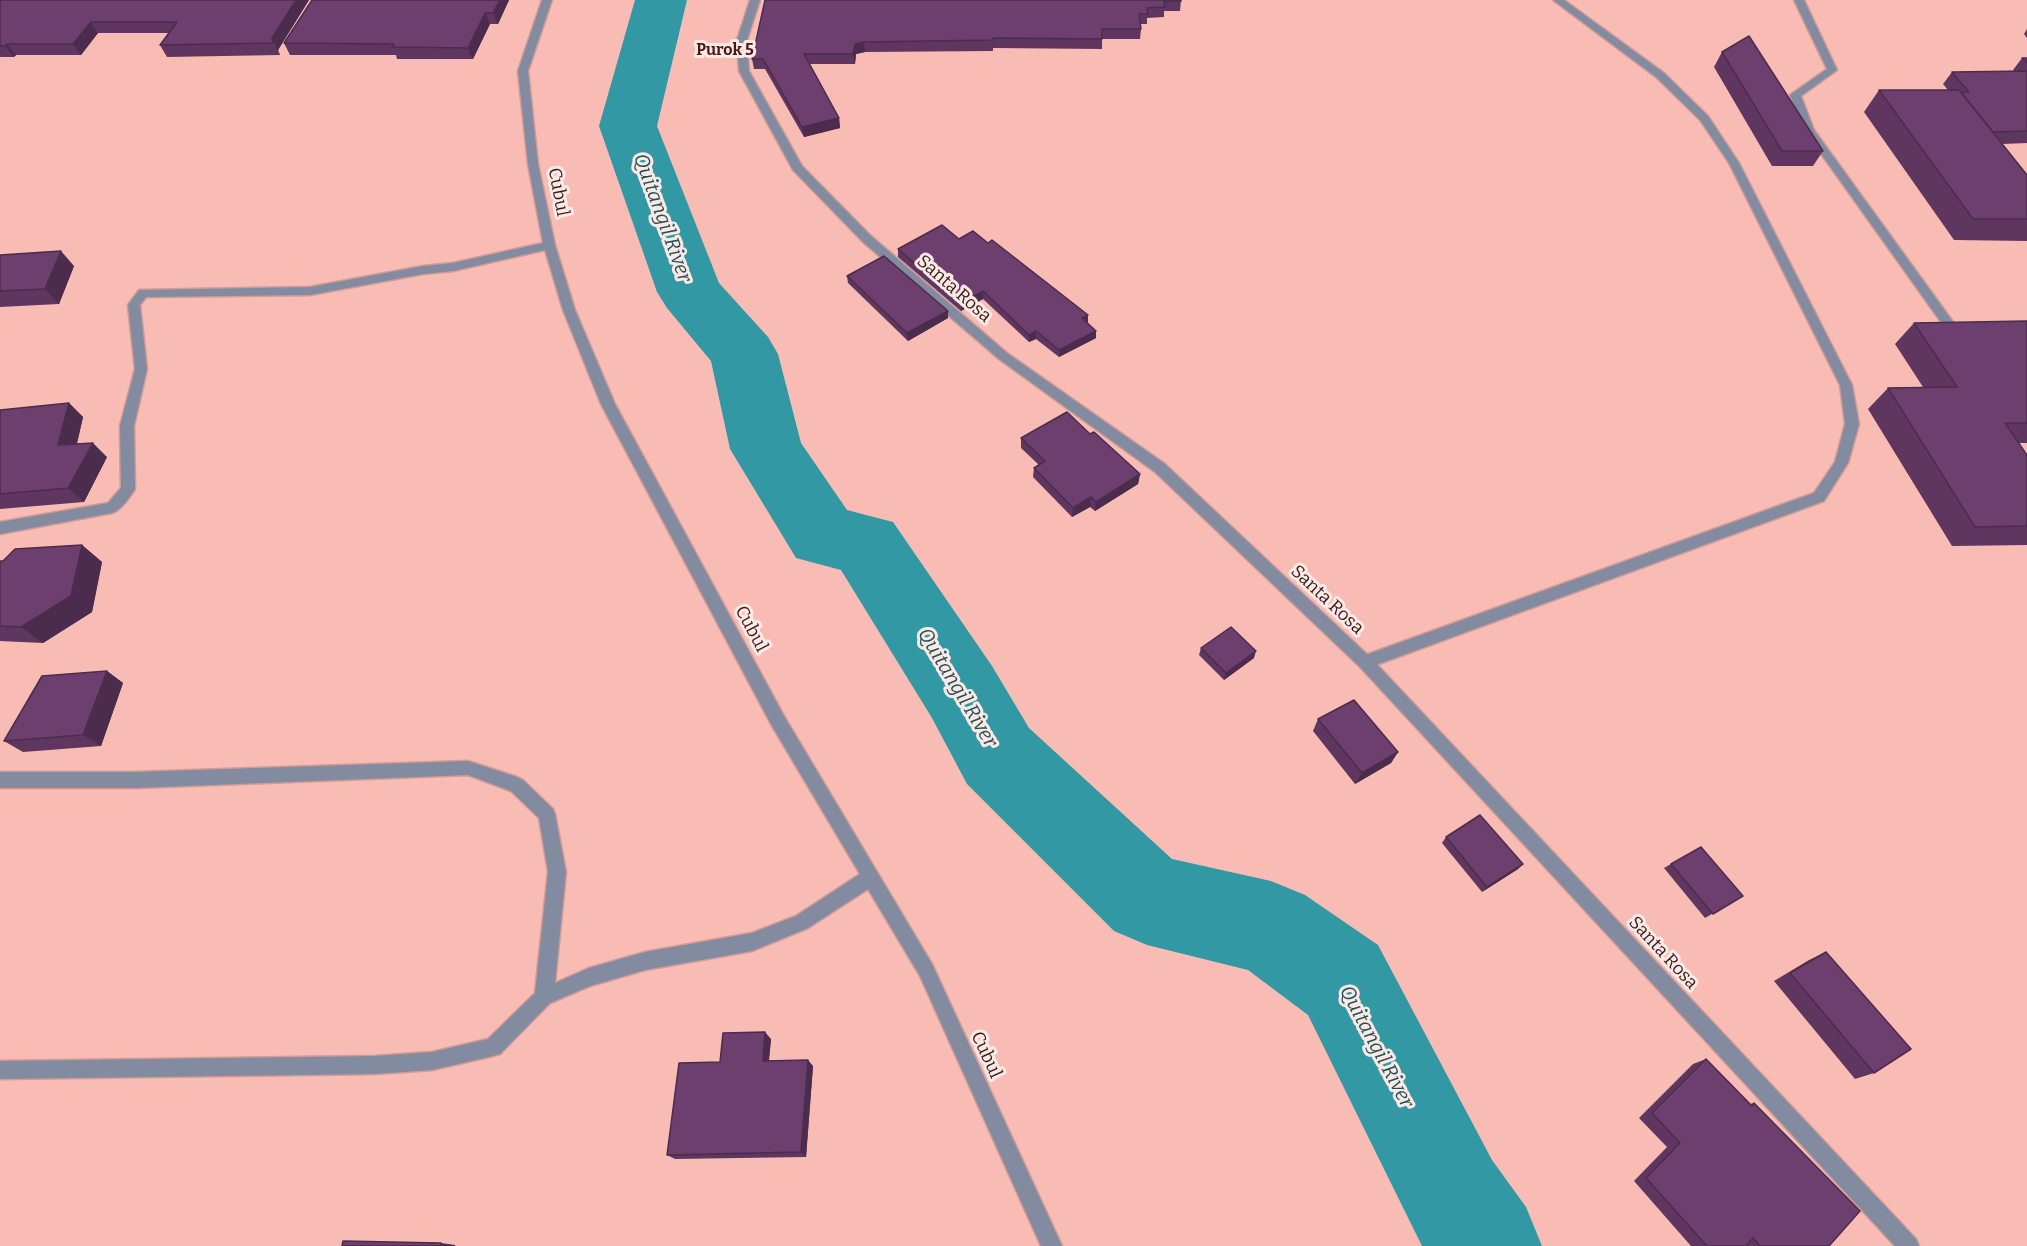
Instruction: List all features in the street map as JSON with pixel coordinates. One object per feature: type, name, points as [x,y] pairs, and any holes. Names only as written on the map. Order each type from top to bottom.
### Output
[{"type":"street","name":"Cubul","points":[[547,0],[523,71],[533,164],[549,245],[569,310],[608,404],[778,721],[926,970],[1052,1246]]},
{"type":"street","name":"Santa Rosa","points":[[755,0],[742,40],[744,70],[797,168],[867,239],[1003,356],[1160,468],[1365,662],[1909,1246]]},
{"type":"street","points":[[1365,662],[1783,508],[1819,497],[1841,463],[1852,424],[1846,385],[1734,163],[1704,118],[1660,75],[1558,0]]},
{"type":"street","points":[[1799,0],[1832,70],[1795,95],[1809,130],[1952,329]]},
{"type":"street","points":[[0,528],[112,508],[128,489],[127,426],[141,369],[134,305],[143,293],[310,291],[423,270],[453,267],[549,245]]},
{"type":"street","points":[[0,780],[135,780],[468,768],[517,785],[547,814],[557,872],[544,997]]},
{"type":"street","points":[[0,1070],[374,1065],[432,1061],[493,1047],[544,997],[590,977],[645,961],[753,942],[802,922],[872,876]]},
{"type":"building","points":[[0,0],[296,0],[272,38],[273,43],[160,45],[177,22],[91,22],[73,44],[7,44],[0,46]]},
{"type":"building","points":[[312,0],[500,0],[493,13],[485,13],[468,48],[392,47],[394,44],[284,43]]},
{"type":"building","points":[[765,0],[1181,1],[1164,1],[1165,7],[1147,8],[1148,14],[1139,14],[1141,29],[1102,29],[1102,39],[993,38],[993,40],[864,42],[855,44],[853,54],[804,54],[839,118],[802,127],[763,59],[752,59]]},
{"type":"building","points":[[1749,36],[1823,151],[1782,151],[1722,52]]},
{"type":"building","points":[[2027,71],[2027,131],[1993,132],[1961,92],[1969,92],[1952,72]]},
{"type":"building","points":[[1879,90],[1959,90],[2027,175],[2027,219],[1973,219]]},
{"type":"building","points":[[942,225],[959,239],[973,231],[988,243],[992,240],[1088,315],[1082,318],[1096,331],[1059,350],[1036,331],[1029,335],[983,291],[961,303],[898,249]]},
{"type":"building","points":[[61,251],[45,289],[0,291],[0,255]]},
{"type":"building","points":[[884,256],[948,311],[907,333],[847,276]]},
{"type":"building","points":[[2027,321],[2027,423],[2005,423],[2027,455],[2027,526],[1975,527],[1888,388],[1957,387],[1914,323]]},
{"type":"building","points":[[69,403],[58,445],[93,443],[68,488],[0,494],[0,410]]},
{"type":"building","points":[[1067,412],[1090,434],[1094,432],[1140,474],[1096,502],[1091,497],[1073,508],[1034,468],[1045,461],[1021,438]]},
{"type":"building","points":[[82,545],[71,596],[21,627],[0,626],[0,561],[3,561],[15,549]]},
{"type":"building","points":[[1231,627],[1256,651],[1226,673],[1201,648]]},
{"type":"building","points":[[107,671],[83,735],[4,741],[42,676]]},
{"type":"building","points":[[1354,700],[1398,752],[1362,773],[1318,719]]},
{"type":"building","points":[[1480,815],[1523,864],[1487,887],[1446,837]]},
{"type":"building","points":[[1701,847],[1743,896],[1713,914],[1671,864]]},
{"type":"building","points":[[1826,952],[1911,1049],[1874,1073],[1790,973]]},
{"type":"building","points":[[765,1032],[763,1061],[808,1060],[801,1152],[667,1155],[679,1063],[720,1062],[723,1033]]},
{"type":"building","points":[[1706,1059],[1752,1106],[1754,1103],[1860,1211],[1829,1246],[1760,1246],[1753,1238],[1746,1246],[1707,1246],[1646,1178],[1680,1143],[1652,1113]]},
{"type":"building","points":[[343,1241],[441,1243],[441,1246],[342,1246]]},
{"type":"waterway","name":"Quitangil River","points":[[661,0],[628,126],[690,292],[744,354],[766,449],[823,536],[866,544],[962,692],[998,756],[1147,899],[1271,928],[1343,980],[1454,1198],[1487,1246]]},
{"type":"district","name":"Purok 5","points":[[725,51]]}]
